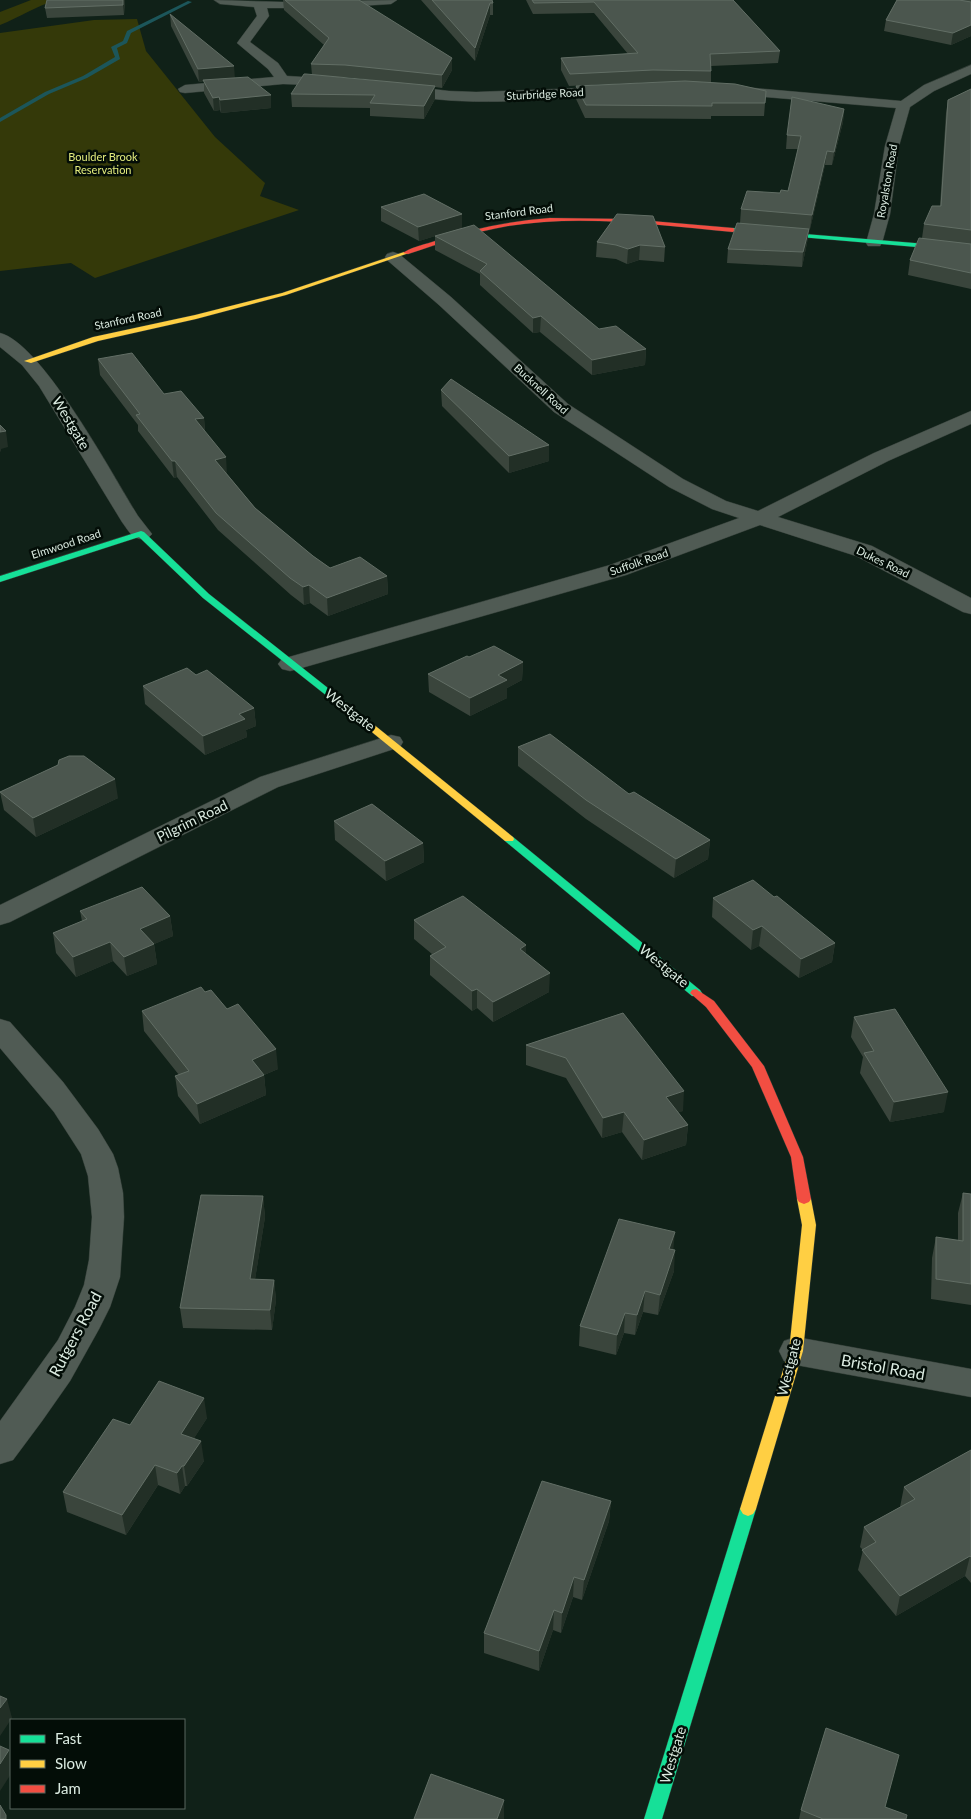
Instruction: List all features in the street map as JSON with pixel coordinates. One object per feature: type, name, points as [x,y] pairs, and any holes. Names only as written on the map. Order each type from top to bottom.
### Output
[{"type":"street","points":[[220,0],[260,6],[294,7],[391,0]]},
{"type":"street","points":[[260,6],[263,16],[243,43],[273,66],[283,80]]},
{"type":"street","points":[[718,90],[904,105],[929,88],[971,69]]},
{"type":"street","points":[[185,89],[283,80],[352,84]]},
{"type":"street","name":"Sturbridge Road","points":[[389,88],[453,96],[532,96],[623,90]]},
{"type":"street","name":"Royalston Road","points":[[874,243],[882,214],[892,146],[904,105]]},
{"type":"street","name":"Stanford Road","points":[[28,361],[96,339],[196,317],[284,294],[456,236],[486,228],[524,222],[566,220],[627,221],[951,248],[971,252]]},
{"type":"street","name":"Bucknell Road","points":[[393,258],[445,301],[561,408],[676,483],[719,505],[762,517]]},
{"type":"street","name":"Westgate","points":[[0,338],[28,361],[48,384],[129,518],[141,534],[206,596],[391,742],[710,1004],[758,1066],[797,1157],[808,1225],[796,1351],[653,1819]]},
{"type":"street","name":"Suffolk Road","points":[[290,664],[618,570],[762,517],[881,457],[971,417]]},
{"type":"street","name":"Dukes Road","points":[[762,517],[864,551],[971,607]]},
{"type":"street","name":"Elmwood Road","points":[[0,579],[141,534]]},
{"type":"street","name":"Pilgrim Road","points":[[0,916],[269,782],[391,742]]},
{"type":"street","name":"Rutgers Road","points":[[0,1029],[66,1107],[98,1156],[108,1195],[108,1204],[107,1240],[101,1284],[79,1333],[48,1385],[0,1449]]},
{"type":"street","name":"Bristol Road","points":[[796,1351],[971,1383]]},
{"type":"green space","points":[[31,0],[57,0],[0,25],[0,12]]},
{"type":"green space","name":"Boulder Brook Reservation","points":[[137,19],[146,51],[215,137],[265,183],[260,196],[299,210],[95,278],[71,263],[0,271],[0,33],[94,20]]},
{"type":"building","points":[[47,0],[123,0],[123,5],[45,8]]},
{"type":"building","points":[[285,0],[359,0],[452,58],[442,75],[345,65],[311,64],[329,38]]},
{"type":"building","points":[[432,0],[492,0],[493,3],[490,3],[475,48]]},
{"type":"building","points":[[532,0],[733,0],[780,51],[710,54],[711,71],[653,70],[570,74],[561,58],[638,53],[594,2],[534,3]]},
{"type":"building","points":[[897,0],[959,0],[971,2],[971,25],[953,33],[886,20]]},
{"type":"building","points":[[170,14],[234,66],[198,69]]},
{"type":"building","points":[[304,74],[435,86],[424,106],[370,103],[375,95],[291,94]]},
{"type":"building","points":[[248,77],[271,95],[220,100],[219,97],[213,98],[203,80]]},
{"type":"building","points":[[685,81],[735,84],[766,91],[765,103],[712,103],[712,106],[586,105],[576,86]]},
{"type":"building","points":[[971,89],[971,230],[924,224],[932,206],[941,206],[948,100]]},
{"type":"building","points":[[792,97],[844,109],[834,152],[827,151],[812,215],[741,209],[747,191],[780,193],[781,190],[788,191],[801,136],[787,135]]},
{"type":"building","points":[[424,194],[462,214],[418,227],[381,207]]},
{"type":"building","points":[[617,214],[653,216],[665,247],[640,245],[628,249],[597,242]]},
{"type":"building","points":[[737,223],[809,229],[803,252],[728,249]]},
{"type":"building","points":[[474,225],[599,329],[616,326],[646,349],[592,360],[541,316],[533,318],[480,271],[487,264],[435,236]]},
{"type":"building","points":[[919,238],[971,244],[971,273],[910,260]]},
{"type":"building","points":[[132,353],[164,394],[181,391],[204,418],[195,419],[226,457],[215,460],[255,508],[330,568],[360,557],[387,576],[327,598],[309,585],[303,587],[290,578],[216,513],[136,415],[140,414],[98,359]]},
{"type":"building","points":[[451,379],[549,445],[509,456],[441,390]]},
{"type":"building","points":[[0,425],[6,431],[0,432]]},
{"type":"building","points":[[494,646],[523,662],[498,675],[507,680],[470,698],[428,674],[467,656],[469,657]]},
{"type":"building","points":[[187,668],[196,675],[207,670],[254,708],[239,714],[245,719],[203,736],[143,686]]},
{"type":"building","points":[[550,734],[629,794],[634,792],[710,840],[676,859],[586,800],[518,747]]},
{"type":"building","points":[[69,756],[84,756],[115,779],[33,818],[0,792],[58,765],[59,760]]},
{"type":"building","points":[[372,804],[423,843],[385,861],[334,821]]},
{"type":"building","points":[[753,880],[774,897],[777,896],[835,943],[801,959],[762,926],[753,930],[713,898]]},
{"type":"building","points":[[142,887],[170,916],[140,929],[154,944],[124,957],[110,942],[73,957],[53,933],[87,919],[80,911]]},
{"type":"building","points":[[463,896],[526,945],[520,949],[550,973],[493,1002],[477,989],[472,991],[430,956],[446,947],[414,920]]},
{"type":"building","points":[[201,987],[205,992],[211,990],[227,1009],[238,1004],[276,1049],[252,1060],[264,1075],[197,1104],[175,1076],[189,1071],[142,1011]]},
{"type":"building","points":[[895,1009],[948,1092],[894,1102],[864,1053],[874,1051],[854,1017]]},
{"type":"building","points":[[623,1013],[684,1091],[666,1097],[688,1125],[644,1140],[624,1112],[603,1118],[566,1058],[526,1045]]},
{"type":"building","points":[[963,1193],[971,1194],[971,1284],[936,1279],[936,1237],[963,1241]]},
{"type":"building","points":[[201,1195],[263,1196],[250,1279],[274,1280],[270,1310],[180,1308]]},
{"type":"building","points":[[619,1219],[675,1232],[669,1249],[675,1250],[660,1295],[645,1291],[637,1315],[625,1313],[617,1335],[580,1326]]},
{"type":"building","points":[[159,1381],[204,1398],[181,1434],[201,1441],[184,1466],[177,1473],[155,1465],[122,1515],[63,1492],[113,1419],[130,1425]]},
{"type":"building","points":[[971,1450],[971,1557],[900,1596],[862,1550],[876,1542],[864,1527],[915,1499],[904,1487]]},
{"type":"building","points":[[542,1481],[611,1501],[584,1580],[574,1577],[562,1613],[554,1610],[539,1651],[484,1633]]},
{"type":"building","points":[[0,1696],[7,1699],[0,1708]]},
{"type":"building","points":[[826,1728],[899,1755],[885,1807],[907,1815],[906,1819],[823,1819],[801,1810]]},
{"type":"building","points":[[0,1746],[9,1750],[0,1764]]},
{"type":"building","points":[[431,1774],[504,1800],[497,1819],[414,1819]]},
{"type":"building","points":[[0,1805],[6,1815],[6,1819],[0,1819]]},
{"type":"waterway","points":[[0,120],[47,93],[85,77],[118,58],[114,47],[125,42],[129,32],[190,2]]},
{"type":"traffic: fast","points":[[733,230],[951,248],[971,252]]},
{"type":"traffic: fast","points":[[0,579],[141,534],[206,596],[354,713]]},
{"type":"traffic: fast","points":[[509,839],[696,993]]},
{"type":"traffic: fast","points":[[653,1819],[748,1509]]},
{"type":"traffic: slow","points":[[28,361],[96,339],[196,317],[284,294],[406,253]]},
{"type":"traffic: slow","points":[[354,713],[509,839]]},
{"type":"traffic: slow","points":[[748,1509],[796,1351],[809,1225],[804,1199]]},
{"type":"traffic: jam","points":[[406,253],[479,230],[509,224],[550,220],[628,221],[733,230]]},
{"type":"traffic: jam","points":[[696,993],[710,1004],[758,1066],[797,1157],[804,1199]]}]
